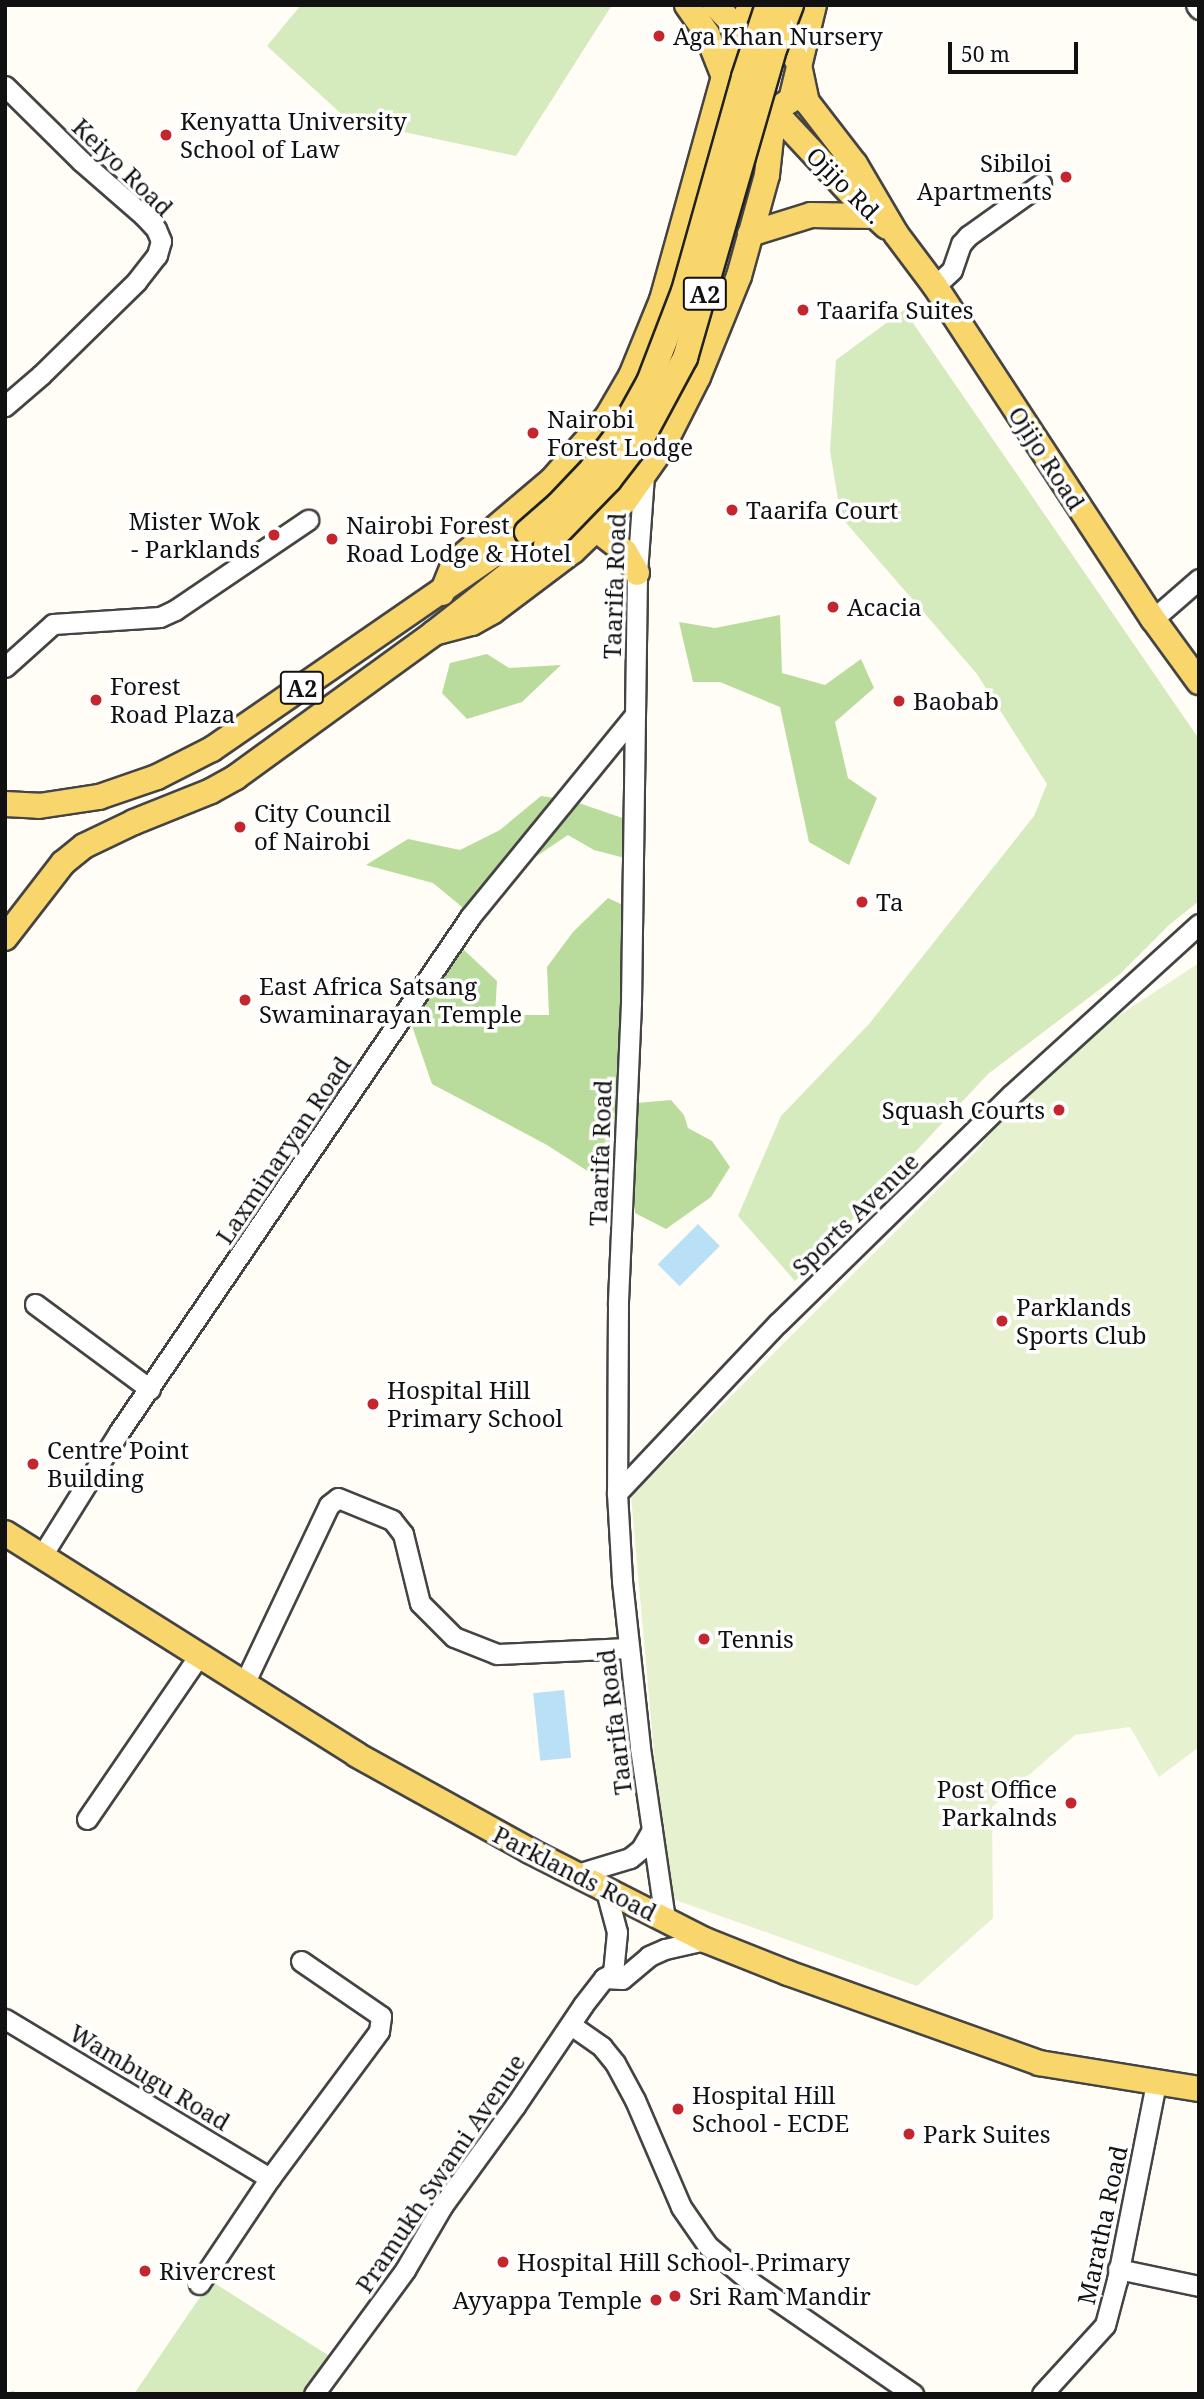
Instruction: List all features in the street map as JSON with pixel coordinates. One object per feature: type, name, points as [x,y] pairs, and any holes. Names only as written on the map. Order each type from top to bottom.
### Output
[{"type":"main road","points":[[687,5],[707,34],[729,96],[739,111],[758,118],[791,100],[814,5]]},
{"type":"main road","points":[[715,5],[741,32]]},
{"type":"main road","points":[[442,593],[454,563],[552,480],[607,417],[631,376],[662,300],[724,78],[725,59],[741,32],[750,5]]},
{"type":"main road","name":"A2","points":[[8,800],[39,806],[99,797],[157,777],[212,749],[442,593],[536,539],[558,505],[592,469],[625,425],[649,382],[684,291],[744,77],[768,5]]},
{"type":"main road","name":"A2","points":[[5,938],[63,863],[83,846],[211,791],[236,777],[434,633],[536,539],[609,480],[643,436],[685,358],[775,47],[791,5]]},
{"type":"main road","name":"Ojijo Rd.","points":[[741,32],[756,28],[770,31],[789,42],[799,65],[807,102],[855,164],[896,233]]},
{"type":"main road","points":[[434,633],[472,623],[492,612],[597,530],[662,450],[698,377],[738,276],[767,175],[775,111]]},
{"type":"main road","name":"Ojijo Rd.","points":[[775,111],[872,216],[896,233]]},
{"type":"main road","points":[[750,234],[811,215],[872,216]]},
{"type":"main road","name":"Ojijo Road","points":[[896,233],[935,286],[1153,619],[1199,682]]},
{"type":"main road","points":[[597,530],[618,545],[637,573]]},
{"type":"main road","name":"Parklands Road","points":[[5,1532],[198,1657],[433,1798],[606,1891],[705,1940],[788,1973],[1039,2063],[1199,2090]]},
{"type":"street","name":"Keiyo Road","points":[[5,86],[81,161],[143,215],[156,229],[161,241],[157,255],[137,281],[41,375],[5,405]]},
{"type":"street","points":[[935,286],[952,270],[961,244],[968,236],[1041,184]]},
{"type":"street","name":"Taarifa Road","points":[[644,475],[637,573],[631,1003],[618,1305],[617,1493],[629,1648],[665,1919]]},
{"type":"street","points":[[5,667],[53,624],[160,617],[175,610],[308,520]]},
{"type":"street","points":[[1153,619],[1199,579]]},
{"type":"street","name":"Laxminaryan Road","points":[[41,1557],[149,1389],[470,917],[634,716]]},
{"type":"street","name":"Sports Avenue","points":[[617,1493],[778,1323],[1011,1095],[1199,924]]},
{"type":"street","points":[[35,1304],[149,1389]]},
{"type":"street","points":[[244,1684],[329,1505],[338,1498],[392,1520],[403,1534],[420,1603],[454,1637],[497,1654],[629,1648]]},
{"type":"street","points":[[87,1819],[198,1657]]},
{"type":"street","points":[[577,1874],[630,1858],[642,1849],[652,1830]]},
{"type":"street","name":"Pramukh Swami Avenue","points":[[314,2394],[405,2270],[443,2205],[604,1978],[613,1973],[618,1947],[606,1891]]},
{"type":"street","points":[[604,1978],[622,1979],[649,1956],[665,1949],[705,1940]]},
{"type":"street","points":[[199,2284],[270,2178],[379,2031],[381,2016],[301,1961]]},
{"type":"street","name":"Wambugu Road","points":[[5,2019],[270,2178]]},
{"type":"street","points":[[571,2025],[602,2047],[615,2063],[635,2100],[681,2207],[708,2246],[752,2283],[913,2394]]},
{"type":"street","name":"Maratha Road","points":[[1042,2394],[1105,2325],[1156,2083]]},
{"type":"street","points":[[1118,2269],[1199,2286]]},
{"type":"green space","points":[[301,5],[612,5],[516,156],[348,120],[267,46]]},
{"type":"green space","points":[[904,310],[1199,739],[1199,901],[1168,926],[1120,974],[988,1074],[795,1281],[738,1216],[781,1116],[869,1024],[1034,816],[1047,784],[977,674],[841,517],[830,451],[836,360]]},
{"type":"green space","points":[[780,615],[782,673],[825,685],[861,659],[874,688],[835,722],[848,778],[877,798],[849,865],[809,842],[780,707],[720,682],[693,682],[679,622],[715,628]]},
{"type":"green space","points":[[487,654],[509,668],[561,665],[522,702],[467,719],[442,693],[450,663]]},
{"type":"green space","points":[[541,796],[570,800],[640,824],[644,863],[594,850],[568,835],[522,866],[473,916],[433,883],[366,865],[408,839],[460,850],[500,830]]},
{"type":"green space","points":[[608,898],[644,915],[635,985],[635,1039],[600,1179],[547,1145],[432,1084],[411,1023],[424,983],[464,950],[497,981],[495,1015],[549,1015],[547,967],[573,932]]},
{"type":"green space","name":"Parklands Sports Club","points":[[1199,963],[1199,1747],[1159,1777],[1130,1727],[1075,1735],[992,1807],[993,1918],[917,1986],[667,1897],[631,1496],[981,1146],[1020,1080]]},
{"type":"green space","points":[[671,1100],[684,1115],[688,1128],[712,1141],[730,1167],[711,1197],[666,1229],[635,1213],[634,1141],[637,1103]]},
{"type":"green space","points":[[211,2281],[331,2357],[303,2394],[134,2394]]},
{"type":"water","points":[[698,1224],[720,1246],[680,1286],[658,1264]]},
{"type":"water","points":[[564,1690],[571,1758],[540,1761],[533,1693]]},
{"type":"place","name":"Aga Khan Nursery","points":[[659,36]]},
{"type":"place","name":"Kenyatta University School of Law","points":[[166,135]]},
{"type":"place","name":"Sibiloi Apartments","points":[[1066,177]]},
{"type":"place","name":"Taarifa Suites","points":[[803,310]]},
{"type":"place","name":"Nairobi Forest Lodge","points":[[533,433]]},
{"type":"place","name":"Taarifa Court","points":[[732,510]]},
{"type":"place","name":"Mister Wok - Parklands","points":[[274,535]]},
{"type":"place","name":"Nairobi Forest Road Lodge & Hotel","points":[[332,539]]},
{"type":"place","name":"Acacia","points":[[833,607]]},
{"type":"place","name":"Forest Road Plaza","points":[[96,700]]},
{"type":"place","name":"Baobab","points":[[899,701]]},
{"type":"place","name":"City Council of Nairobi","points":[[240,827]]},
{"type":"place","name":"Ta","points":[[862,902]]},
{"type":"place","name":"East Africa Satsang Swaminarayan Temple","points":[[245,1000]]},
{"type":"place","name":"Squash Courts","points":[[1059,1110]]},
{"type":"place","name":"Parklands Sports Club","points":[[1002,1321]]},
{"type":"place","name":"Hospital Hill Primary School","points":[[373,1404]]},
{"type":"place","name":"Centre Point Building","points":[[33,1464]]},
{"type":"place","name":"Tennis","points":[[704,1639]]},
{"type":"place","name":"Post Office Parkalnds","points":[[1071,1803]]},
{"type":"place","name":"Hospital Hill School - ECDE","points":[[678,2109]]},
{"type":"place","name":"Park Suites","points":[[909,2134]]},
{"type":"place","name":"Hospital Hill School- Primary","points":[[503,2262]]},
{"type":"place","name":"Rivercrest","points":[[145,2271]]},
{"type":"place","name":"Sri Ram Mandir","points":[[675,2296]]},
{"type":"place","name":"Ayyappa Temple","points":[[656,2300]]}]
